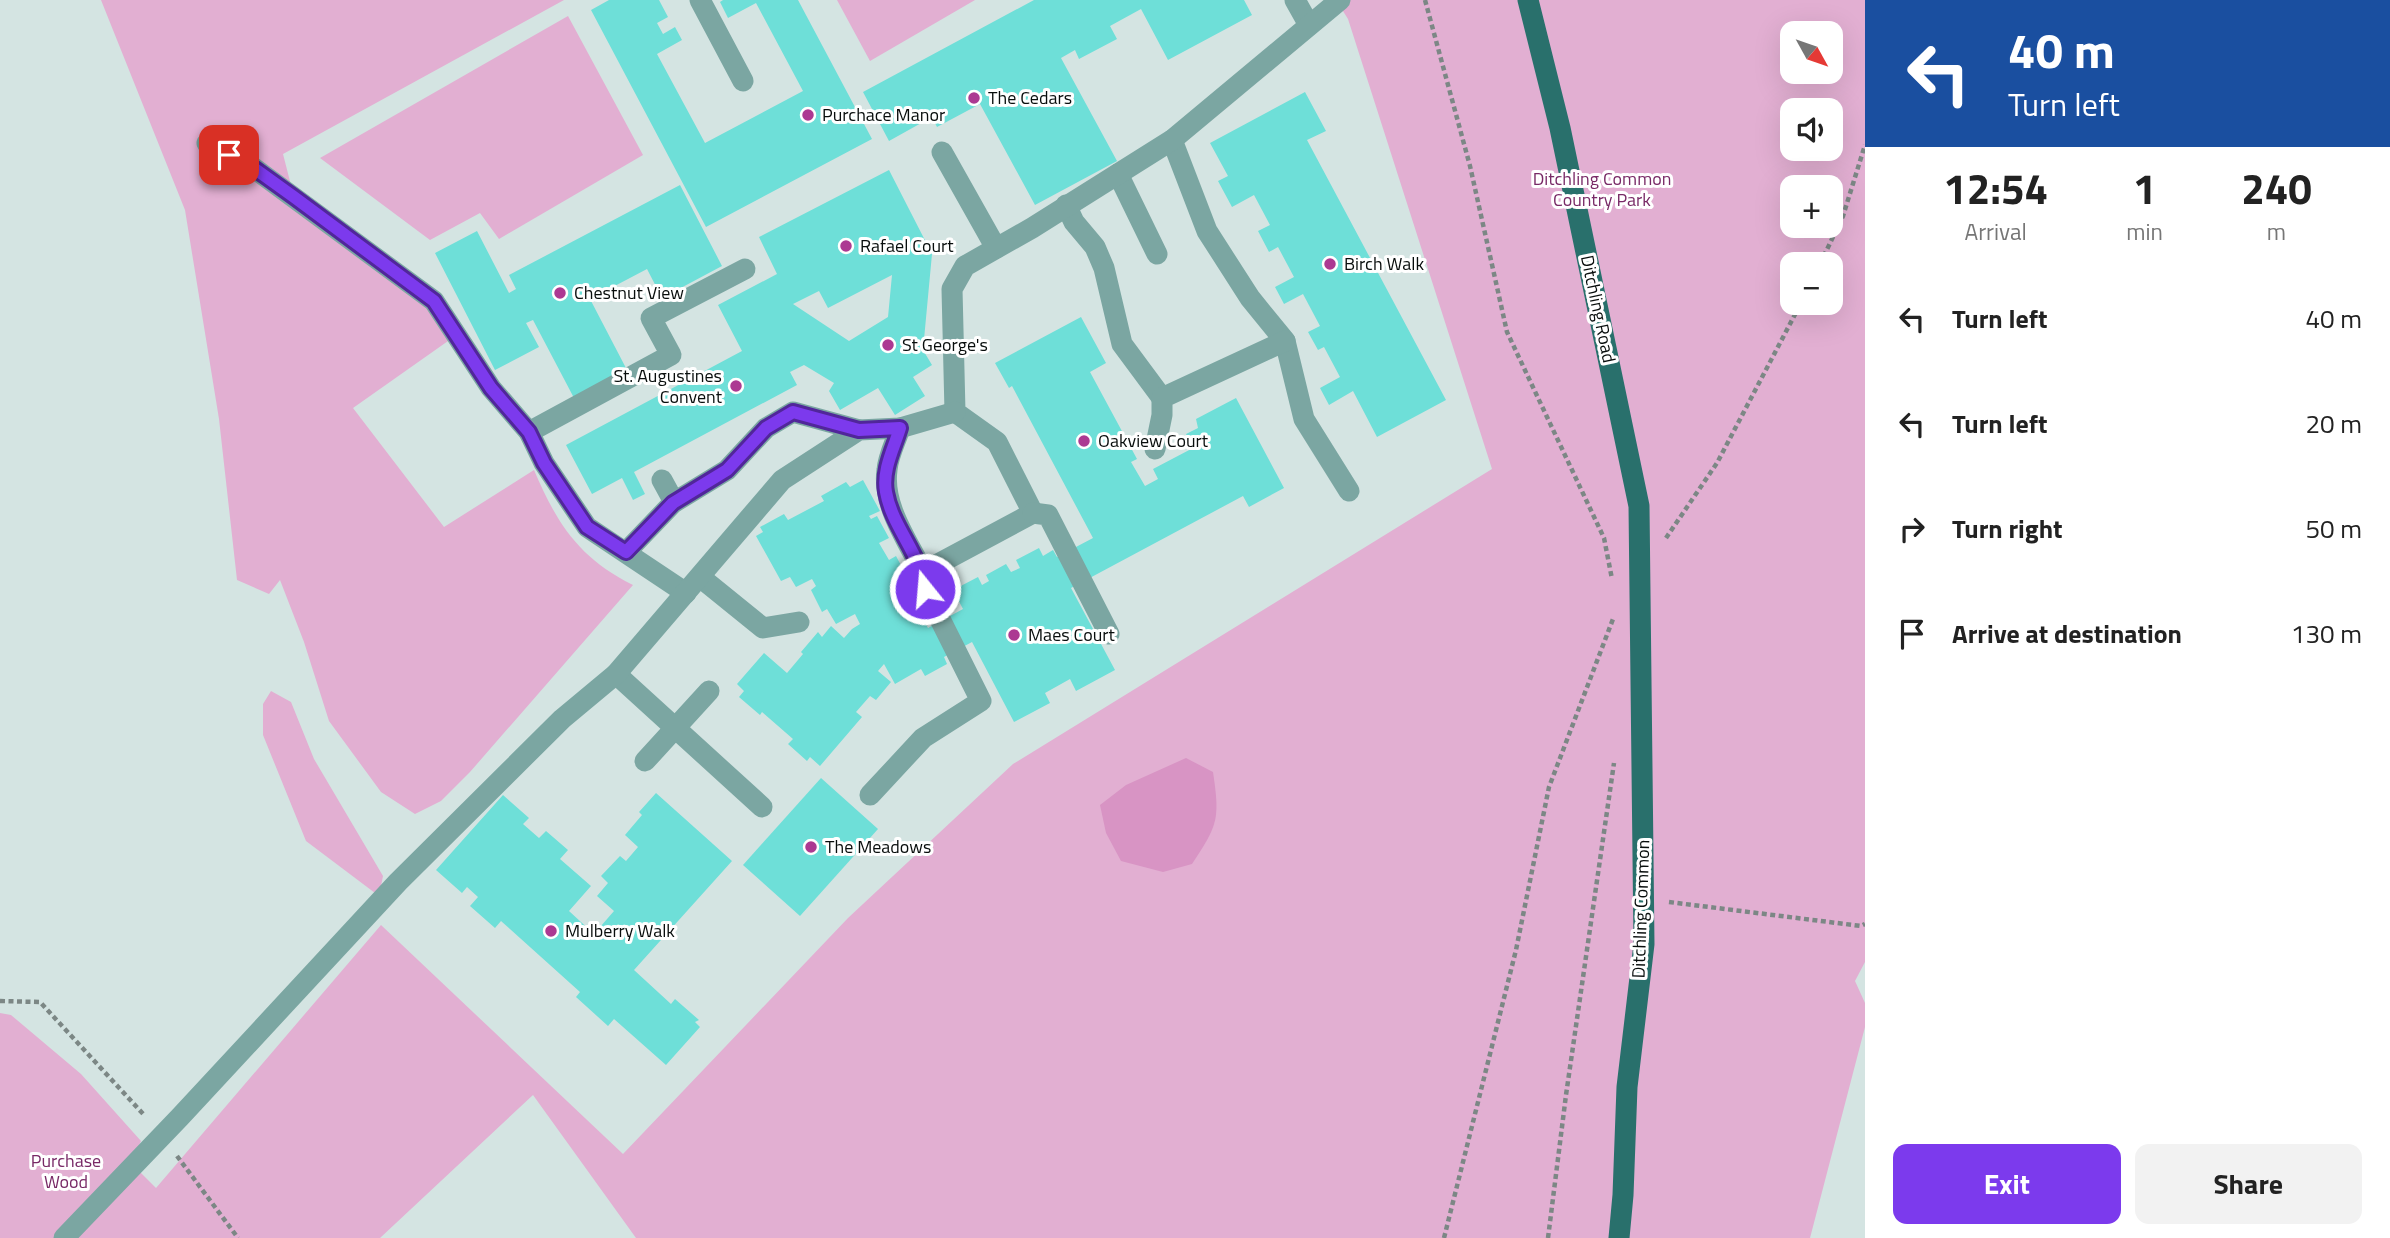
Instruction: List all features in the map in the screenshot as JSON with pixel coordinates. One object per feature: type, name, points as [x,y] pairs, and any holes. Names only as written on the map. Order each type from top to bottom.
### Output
[{"type":"main road","name":"Ditchling Road","points":[[1528,0],[1560,128],[1639,506],[1641,621]]},
{"type":"main road","name":"Ditchling Common","points":[[1619,1238],[1627,1087],[1644,944],[1641,621]]},
{"type":"lane","points":[[700,0],[743,81]]},
{"type":"lane","points":[[1295,0],[1316,19]]},
{"type":"lane","points":[[955,412],[952,289],[965,266],[1172,140],[1340,0]]},
{"type":"lane","points":[[1172,140],[1207,231],[1250,298],[1285,341],[1304,419],[1349,491]]},
{"type":"lane","points":[[207,143],[251,166],[434,301],[491,388],[529,432],[544,463],[587,527],[626,552],[693,585],[763,628],[799,622]]},
{"type":"lane","points":[[942,152],[996,248]]},
{"type":"lane","points":[[1118,174],[1157,254]]},
{"type":"lane","points":[[1066,205],[1074,222],[1095,247],[1104,268],[1122,344],[1162,398],[1162,415],[1155,449]]},
{"type":"lane","points":[[529,432],[671,355],[651,318],[745,269]]},
{"type":"lane","points":[[1162,398],[1285,341]]},
{"type":"lane","points":[[626,552],[674,502],[727,470],[766,428],[793,412],[859,430],[900,428],[955,412]]},
{"type":"lane","points":[[955,412],[997,442],[1033,513]]},
{"type":"lane","points":[[870,795],[923,738],[981,701],[925,589],[923,572],[886,492],[887,468],[900,428]]},
{"type":"lane","points":[[64,1238],[398,882],[562,719],[615,674],[782,481],[859,430]]},
{"type":"lane","points":[[662,480],[674,502]]},
{"type":"lane","points":[[923,572],[1033,513],[1048,515],[1109,634]]},
{"type":"lane","points":[[615,674],[762,807]]},
{"type":"lane","points":[[645,761],[709,691]]},
{"type":"path","points":[[1425,0],[1470,166],[1507,332],[1604,538],[1613,585]]},
{"type":"path","points":[[1826,252],[1843,216],[1865,145]]},
{"type":"path","points":[[1444,1238],[1516,950],[1549,787],[1618,608],[1717,463],[1795,315]]},
{"type":"path","points":[[1548,1238],[1615,752]]},
{"type":"path","points":[[1644,898],[1861,926],[1865,924]]},
{"type":"path","points":[[0,1001],[40,1002],[162,1136],[238,1238]]},
{"type":"green space","points":[[101,0],[564,0],[283,154],[294,197],[458,334],[353,408],[444,527],[534,470],[552,507],[572,538],[598,563],[633,585],[470,772],[441,801],[415,814],[381,792],[329,721],[304,642],[280,580],[269,594],[237,580],[219,419],[185,210]]},
{"type":"green space","points":[[837,0],[975,0],[870,61]]},
{"type":"green space","points":[[1336,0],[1865,0],[1865,962],[1855,981],[1865,1003],[1865,1027],[1810,1238],[636,1238],[533,1095],[380,1238],[0,1238],[0,1013],[11,1015],[81,1074],[141,1141],[131,1163],[156,1188],[381,925],[623,1154],[848,918],[1013,764],[1492,469],[1348,19]]},
{"type":"green space","points":[[568,16],[643,155],[499,239],[480,213],[430,240],[320,158]]},
{"type":"green space","points":[[271,691],[291,702],[314,759],[383,876],[379,896],[306,841],[263,735],[263,704]]},
{"type":"shaded area","points":[[1186,758],[1213,772],[1215,821],[1201,851],[1192,864],[1163,872],[1121,861],[1106,833],[1100,805],[1126,785]]},
{"type":"building","name":"Purchace Manor","points":[[609,0],[659,0],[668,17],[657,23],[663,34],[675,27],[682,40],[657,54],[705,143],[803,91],[756,3],[728,18],[720,2],[798,0],[872,139],[706,227],[591,10]]},
{"type":"building","name":"The Cedars","points":[[1034,0],[1244,0],[1252,15],[1168,60],[1141,9],[1110,26],[1117,39],[1079,59],[1075,50],[1061,58],[1117,161],[1035,205],[980,104],[937,127],[932,117],[889,141],[863,92]]},
{"type":"building","name":"Birch Walk","points":[[1305,92],[1326,131],[1307,140],[1446,400],[1377,437],[1353,391],[1329,405],[1320,388],[1340,377],[1324,347],[1318,350],[1308,332],[1320,326],[1303,294],[1284,304],[1275,287],[1294,277],[1278,247],[1269,252],[1258,231],[1270,225],[1254,195],[1232,207],[1218,181],[1228,176],[1210,143]]},
{"type":"building","points":[[889,170],[932,254],[923,350],[932,365],[913,377],[925,396],[895,415],[878,388],[840,410],[829,391],[834,383],[804,365],[790,372],[797,385],[634,472],[645,494],[633,500],[622,478],[592,494],[566,445],[742,351],[718,305],[777,274],[759,237]],"holes":[[[892,275],[888,317],[849,341],[793,304],[819,291],[828,308]]]},
{"type":"building","name":"Chestnut View","points":[[680,185],[722,266],[662,298],[647,269],[590,299],[627,370],[574,398],[533,320],[526,323],[539,347],[495,370],[435,253],[477,231],[509,293],[516,289],[509,275]]},
{"type":"building","points":[[1081,317],[1106,363],[1090,372],[1137,459],[1131,462],[1145,486],[1158,479],[1153,469],[1193,448],[1186,434],[1198,428],[1196,419],[1236,398],[1284,488],[1249,507],[1243,496],[1071,588],[1115,670],[1076,691],[1070,679],[1045,693],[1050,703],[1014,722],[972,642],[944,657],[947,664],[925,676],[921,669],[895,684],[884,664],[878,671],[891,682],[876,700],[870,696],[856,712],[862,717],[820,766],[810,757],[807,761],[788,744],[793,739],[762,712],[760,715],[739,697],[744,691],[737,684],[764,653],[787,673],[818,632],[822,637],[831,626],[844,638],[860,624],[855,614],[836,624],[827,609],[822,612],[811,590],[816,586],[812,579],[796,587],[790,577],[781,581],[756,536],[763,532],[760,527],[784,514],[788,520],[824,501],[821,496],[846,482],[850,487],[863,480],[880,511],[869,516],[871,519],[877,516],[889,538],[879,543],[889,560],[896,556],[911,584],[901,590],[908,602],[904,604],[914,622],[922,618],[928,628],[963,609],[953,590],[978,577],[982,585],[989,581],[986,575],[1006,564],[1011,572],[1020,568],[1016,560],[1039,548],[1043,556],[1053,550],[1057,557],[1093,538],[1012,386],[1009,388],[995,363]]},
{"type":"building","name":"The Meadows","points":[[821,778],[878,829],[800,916],[743,865]]},
{"type":"building","name":"Mulberry Walk","points":[[656,793],[732,861],[634,970],[671,1004],[675,999],[699,1020],[695,1022],[700,1027],[666,1065],[614,1019],[608,1026],[576,997],[580,992],[501,921],[495,928],[470,906],[478,897],[467,887],[462,893],[436,870],[503,795],[529,818],[523,824],[539,838],[546,831],[568,850],[560,859],[591,886],[569,911],[594,934],[614,911],[597,896],[608,883],[601,876],[620,856],[626,861],[638,847],[625,835],[642,815],[639,812]]},
{"type":"place","name":"The Cedars","points":[[974,98]]},
{"type":"place","name":"Purchace Manor","points":[[808,115]]},
{"type":"place","name":"Rafael Court","points":[[846,246]]},
{"type":"place","name":"Birch Walk","points":[[1330,264]]},
{"type":"place","name":"Chestnut View","points":[[560,293]]},
{"type":"place","name":"St George's","points":[[888,345]]},
{"type":"place","name":"St. Augustines Convent","points":[[736,386]]},
{"type":"place","name":"Oakview Court","points":[[1084,441]]},
{"type":"place","name":"Maes Court","points":[[1014,635]]},
{"type":"place","name":"The Meadows","points":[[811,847]]},
{"type":"place","name":"Mulberry Walk","points":[[551,931]]},
{"type":"route","points":[[229,155],[251,166],[434,301],[491,388],[529,432],[544,463],[587,527],[626,552],[673,503],[727,470],[766,428],[793,412],[859,430],[900,428],[887,468],[886,492],[923,572],[925,589]]},
{"type":"park label","name":"Ditchling Common Country Park","points":[[1602,189]]},
{"type":"park label","name":"Purchase Wood","points":[[66,1171]]}]
